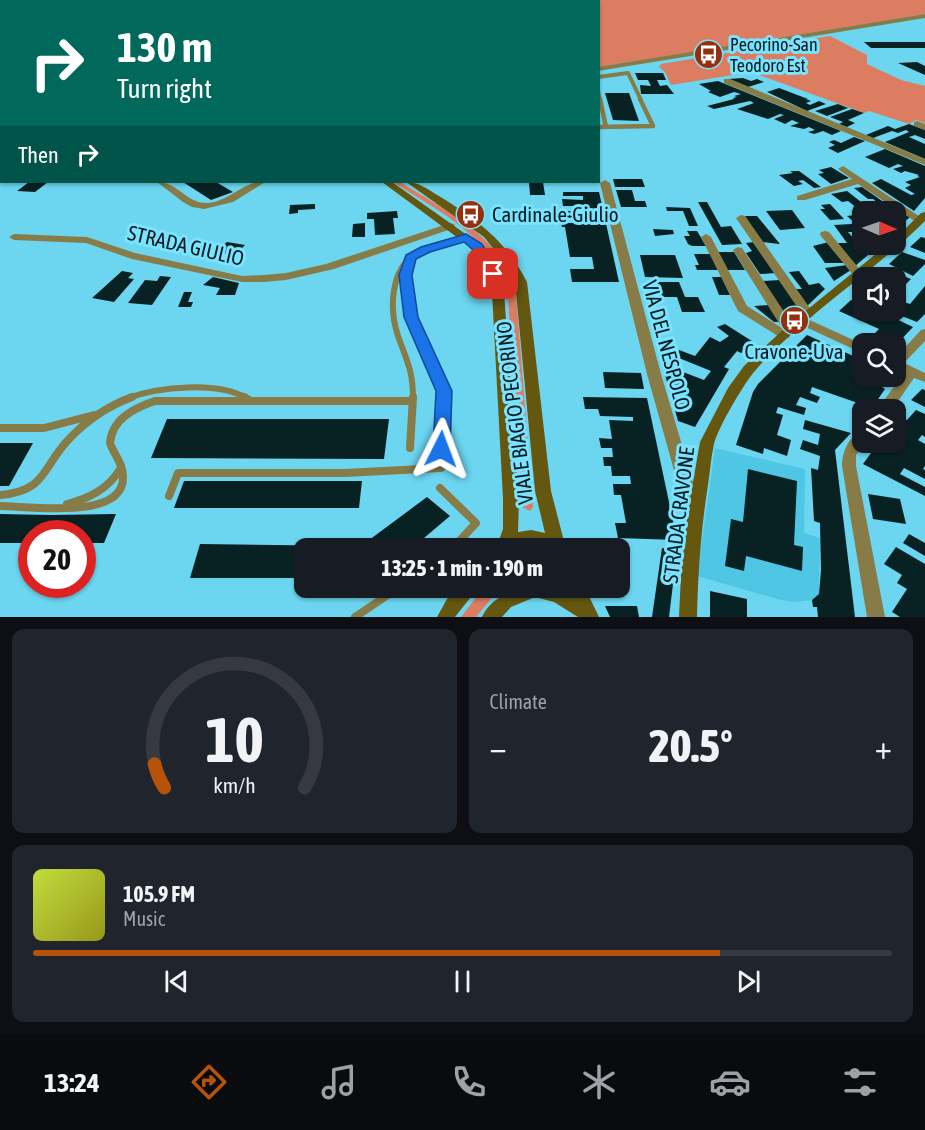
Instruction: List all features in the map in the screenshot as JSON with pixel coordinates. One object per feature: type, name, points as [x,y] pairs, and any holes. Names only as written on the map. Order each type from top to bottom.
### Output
[{"type":"main road","points":[[387,183],[477,247],[484,257],[498,292],[511,499],[511,530],[508,538]]},
{"type":"main road","name":"VIALE BIAGIO PECORINO","points":[[412,183],[487,232],[506,254],[521,282],[543,491],[555,538]]},
{"type":"main road","name":"STRADA CRAVONE","points":[[906,235],[921,222]]},
{"type":"main road","name":"STRADA CRAVONE","points":[[867,267],[881,255]]},
{"type":"main road","name":"STRADA CRAVONE","points":[[688,617],[689,574],[695,517],[707,442],[735,388],[748,369],[787,332],[852,279]]},
{"type":"main road","points":[[522,538],[531,536],[543,538]]},
{"type":"main road","points":[[446,617],[459,598]]},
{"type":"main road","points":[[491,617],[505,602],[515,598]]},
{"type":"main road","points":[[567,598],[591,617]]},
{"type":"main road","points":[[581,598],[591,617]]},
{"type":"street","points":[[600,69],[925,16]]},
{"type":"street","points":[[727,81],[925,162]]},
{"type":"street","points":[[843,169],[921,222]]},
{"type":"street","points":[[801,198],[860,180]]},
{"type":"street","points":[[162,183],[194,204],[209,206],[244,193],[259,183]]},
{"type":"street","name":"VIA DEL NESPOLO","points":[[605,183],[654,374],[695,517]]},
{"type":"street","points":[[741,218],[805,317],[852,343]]},
{"type":"street","name":"STRADA GIULIO","points":[[14,237],[87,240],[141,258],[242,279],[254,279],[320,269],[366,256],[450,226]]},
{"type":"street","points":[[825,234],[852,267]]},
{"type":"street","points":[[706,237],[742,308],[787,332]]},
{"type":"street","points":[[738,250],[787,332]]},
{"type":"street","points":[[906,353],[925,333]]},
{"type":"street","points":[[895,399],[919,375]]},
{"type":"street","points":[[852,450],[849,454],[849,466],[876,617]]},
{"type":"lane","points":[[600,77],[628,73],[653,126],[600,127]]},
{"type":"lane","points":[[600,100],[606,126]]},
{"type":"lane","points":[[410,448],[411,368],[398,336],[393,302],[400,271],[410,257],[426,249],[466,238]]},
{"type":"lane","points":[[169,496],[178,473],[345,474],[441,468],[444,391],[411,317],[406,275],[410,257]]},
{"type":"lane","points":[[0,428],[44,428],[96,414],[122,400],[152,390],[230,389],[249,400]]},
{"type":"lane","points":[[0,506],[94,506],[114,498],[124,483],[124,475],[119,460],[112,450],[111,436],[115,427],[132,411],[155,401],[412,401]]},
{"type":"lane","points":[[0,495],[10,495],[28,489],[39,482],[47,474],[66,442],[96,414]]},
{"type":"lane","points":[[56,506],[87,499],[104,490],[121,468]]},
{"type":"lane","points":[[440,488],[476,523],[462,538]]},
{"type":"lane","points":[[356,617],[384,598]]},
{"type":"shaded area","points":[[600,0],[925,0],[925,14],[600,67]]},
{"type":"shaded area","points":[[830,36],[867,55],[867,64],[901,80],[925,86],[925,123],[916,120],[909,124],[869,111],[864,113],[751,72],[671,85],[665,72],[659,67],[661,64]]},
{"type":"shaded area","points":[[395,183],[402,183],[470,227],[499,256],[509,274],[516,294],[533,507],[530,511],[522,507],[508,298],[491,258],[479,243],[447,216]]},
{"type":"shaded area","points":[[715,448],[805,469],[804,533],[820,538],[819,594],[812,600],[794,602],[781,600],[697,576]]},
{"type":"shaded area","points":[[476,598],[491,598],[476,617],[461,617]]},
{"type":"building","points":[[864,42],[925,42],[925,48],[871,48]]},
{"type":"building","points":[[917,62],[925,66],[925,75],[898,63]]},
{"type":"building","points":[[635,73],[663,73],[666,80],[657,80],[660,86],[667,85],[674,94],[641,94],[640,85],[651,86],[648,80],[638,80]]},
{"type":"building","points":[[743,78],[764,82],[748,87],[729,79]]},
{"type":"building","points":[[718,81],[841,131],[832,135],[823,131],[814,134],[808,132],[815,130],[809,127],[804,129],[790,126],[799,123],[792,120],[785,124],[774,119],[784,115],[780,114],[768,119],[737,109],[754,103],[750,101],[714,109],[707,106],[734,99],[737,97],[734,96],[741,94],[734,92],[720,97],[708,92],[711,91],[699,84]]},
{"type":"building","points":[[779,88],[808,99],[806,99],[811,101],[806,103],[810,105],[819,101],[826,104],[807,111],[767,92]]},
{"type":"building","points":[[605,93],[629,93],[639,121],[613,120]]},
{"type":"building","points":[[838,104],[848,108],[827,116],[815,111]]},
{"type":"building","points":[[852,109],[864,113],[848,120],[855,123],[847,127],[839,124],[843,122],[830,117]]},
{"type":"building","points":[[909,124],[925,130],[925,139],[915,135],[909,137],[925,144],[925,159],[885,142],[909,132],[906,130],[898,133],[892,131],[873,138],[866,135],[888,126],[895,129]]},
{"type":"building","points":[[854,137],[865,141],[838,153],[828,148],[835,145],[829,142],[834,140],[841,143]]},
{"type":"building","points":[[885,149],[925,166],[925,198],[914,211],[906,206],[906,201],[899,201],[872,183],[881,179],[911,195],[915,194],[905,188],[911,185],[905,182],[920,177],[917,176],[919,175],[905,171],[901,173],[893,169],[903,166],[898,164],[889,168],[865,157]]},
{"type":"building","points":[[831,167],[849,178],[831,184],[818,174],[824,173],[819,170]]},
{"type":"building","points":[[790,171],[799,171],[821,187],[814,188],[803,180],[798,181],[803,184],[794,186],[779,175],[793,173]]},
{"type":"building","points":[[613,179],[642,179],[645,187],[615,187]]},
{"type":"building","points":[[28,183],[47,183],[35,192],[17,191]]},
{"type":"building","points":[[185,183],[218,183],[233,192],[211,200]]},
{"type":"building","points":[[529,183],[543,183],[545,195],[530,195]]},
{"type":"building","points":[[862,187],[882,201],[868,199],[854,188]]},
{"type":"building","points":[[616,190],[632,190],[635,201],[645,201],[647,207],[621,207]]},
{"type":"building","points":[[847,191],[860,201],[852,201],[852,204],[848,201],[842,202],[831,194]]},
{"type":"building","points":[[563,192],[599,192],[619,282],[572,282],[570,269],[594,269],[592,257],[570,257],[565,227],[562,227],[561,223],[586,223],[585,219],[561,219],[560,211],[582,211],[581,206],[563,206],[562,199],[583,200],[583,196],[563,196]]},
{"type":"building","points":[[698,202],[707,202],[721,227],[731,226],[742,244],[722,245]]},
{"type":"building","points":[[315,204],[315,209],[298,210],[298,213],[289,214],[290,205]]},
{"type":"building","points":[[830,204],[844,219],[830,220],[820,209],[825,209],[821,205]]},
{"type":"building","points":[[666,207],[690,208],[698,226],[689,226],[683,211],[667,211]]},
{"type":"building","points":[[792,210],[805,228],[780,230],[766,211]]},
{"type":"building","points":[[397,211],[398,218],[393,218],[395,234],[375,235],[374,219],[367,219],[367,213]]},
{"type":"building","points":[[745,216],[757,216],[780,244],[761,242]]},
{"type":"building","points":[[365,223],[365,237],[352,237],[353,224]]},
{"type":"building","points":[[852,224],[852,232],[848,232],[852,237],[852,255],[868,255],[854,267],[838,243],[847,243],[834,225]]},
{"type":"building","points":[[653,229],[673,230],[674,234],[655,236]]},
{"type":"building","points":[[687,231],[697,231],[706,246],[688,244],[684,236],[690,236]]},
{"type":"building","points":[[921,237],[925,238],[925,253],[910,247]]},
{"type":"building","points":[[227,242],[245,245],[234,256],[216,251]]},
{"type":"building","points":[[754,242],[776,273],[760,274],[746,253],[752,251],[746,243]]},
{"type":"building","points":[[829,242],[845,263],[825,263],[813,246]]},
{"type":"building","points":[[717,252],[734,252],[745,270],[726,270]]},
{"type":"building","points":[[906,253],[925,260],[925,264],[913,276],[906,272],[906,267],[895,267],[889,264],[899,255]]},
{"type":"building","points":[[694,254],[711,254],[719,270],[697,270],[695,265],[699,265]]},
{"type":"building","points":[[640,255],[675,255],[683,278],[645,277]]},
{"type":"building","points":[[847,265],[851,270],[834,281],[825,268]]},
{"type":"building","points":[[122,271],[133,273],[128,278],[134,279],[114,302],[92,298]]},
{"type":"building","points":[[799,271],[809,285],[819,283],[825,289],[806,307],[795,289],[802,289],[789,272]]},
{"type":"building","points":[[160,276],[171,277],[152,305],[128,303],[145,280],[157,281]]},
{"type":"building","points":[[213,277],[239,283],[235,295],[216,295],[220,288],[203,285]]},
{"type":"building","points":[[712,277],[722,277],[730,295],[719,295]]},
{"type":"building","points":[[780,280],[800,309],[788,319],[763,281]]},
{"type":"building","points":[[656,282],[679,282],[685,297],[698,297],[705,312],[682,312],[677,297],[661,297]]},
{"type":"building","points":[[925,286],[925,314],[917,322],[906,318],[906,303],[910,304]]},
{"type":"building","points":[[184,292],[192,292],[188,302],[193,302],[191,307],[178,307]]},
{"type":"building","points":[[852,300],[852,317],[839,311]]},
{"type":"building","points":[[769,305],[780,322],[774,322],[754,306]]},
{"type":"building","points":[[861,321],[900,321],[913,327],[906,334],[875,333],[879,329]]},
{"type":"building","points":[[725,324],[755,343],[741,353],[737,351],[724,367],[729,369],[695,427],[678,421],[662,364],[704,380],[711,371],[674,356],[679,350],[695,356],[710,337],[720,342],[729,336],[717,327]]},
{"type":"building","points":[[807,335],[852,355],[852,387],[882,387],[885,389],[878,399],[852,399],[852,401],[812,387],[810,393],[820,397],[817,403],[800,397],[796,405],[806,408],[804,415],[778,407],[776,413],[783,415],[777,435],[791,440],[787,456],[764,448],[763,454],[736,445],[753,392],[758,384]]},
{"type":"building","points":[[603,372],[641,373],[644,389],[605,388]]},
{"type":"building","points":[[922,389],[925,390],[925,407],[911,400]]},
{"type":"building","points":[[583,397],[647,398],[677,540],[618,538],[615,523],[626,523],[621,495],[614,495],[613,484],[631,484],[630,476],[612,476],[611,466],[604,466],[603,457],[613,457],[612,448],[601,448],[599,438],[612,439],[609,420],[633,421],[633,417],[600,416],[598,409],[585,409]]},
{"type":"building","points":[[916,410],[925,414],[925,437],[922,435],[918,440],[925,444],[923,469],[925,479],[904,468],[900,474],[925,487],[925,496],[863,464],[871,453],[906,453],[907,420]]},
{"type":"building","points":[[167,419],[389,419],[384,459],[151,458]]},
{"type":"building","points":[[805,420],[851,433],[835,450],[855,617],[818,617],[817,607],[813,607],[812,600],[819,594],[821,570],[820,523],[814,521],[811,468],[818,470],[820,456],[800,449],[803,440],[818,445],[820,434],[803,429]]},
{"type":"building","points":[[0,443],[33,443],[9,486],[0,486]]},
{"type":"building","points":[[748,469],[797,481],[794,545],[803,547],[802,571],[746,556],[744,571],[725,566],[731,519],[743,522]]},
{"type":"building","points":[[184,481],[362,481],[359,508],[174,508]]},
{"type":"building","points":[[868,494],[900,499],[906,524],[873,519]]},
{"type":"building","points":[[427,497],[450,516],[424,538],[372,538]]},
{"type":"building","points":[[0,514],[116,514],[104,543],[96,543],[96,520],[18,520],[18,543],[0,543]]},
{"type":"building","points":[[909,534],[925,543],[925,556],[903,543]]},
{"type":"building","points":[[200,544],[294,545],[294,578],[190,578]]},
{"type":"building","points":[[896,547],[925,564],[925,617],[900,617],[892,612],[907,589],[897,583],[902,575],[884,564]]},
{"type":"building","points":[[662,548],[677,551],[669,617],[652,617]]},
{"type":"building","points":[[710,591],[747,599],[747,617],[710,617]]},
{"type":"building","points":[[605,606],[637,606],[639,617],[610,617]]},
{"type":"place","name":"Pecorino-San Teodoro Est","points":[[709,54]]},
{"type":"place","name":"Cardinale-Giulio","points":[[471,214]]},
{"type":"place","name":"Cravone-Uva","points":[[794,320]]},
{"type":"route","points":[[441,449],[444,391],[442,382],[411,317],[406,275],[410,257],[417,252],[466,238],[477,247],[493,274]]}]
